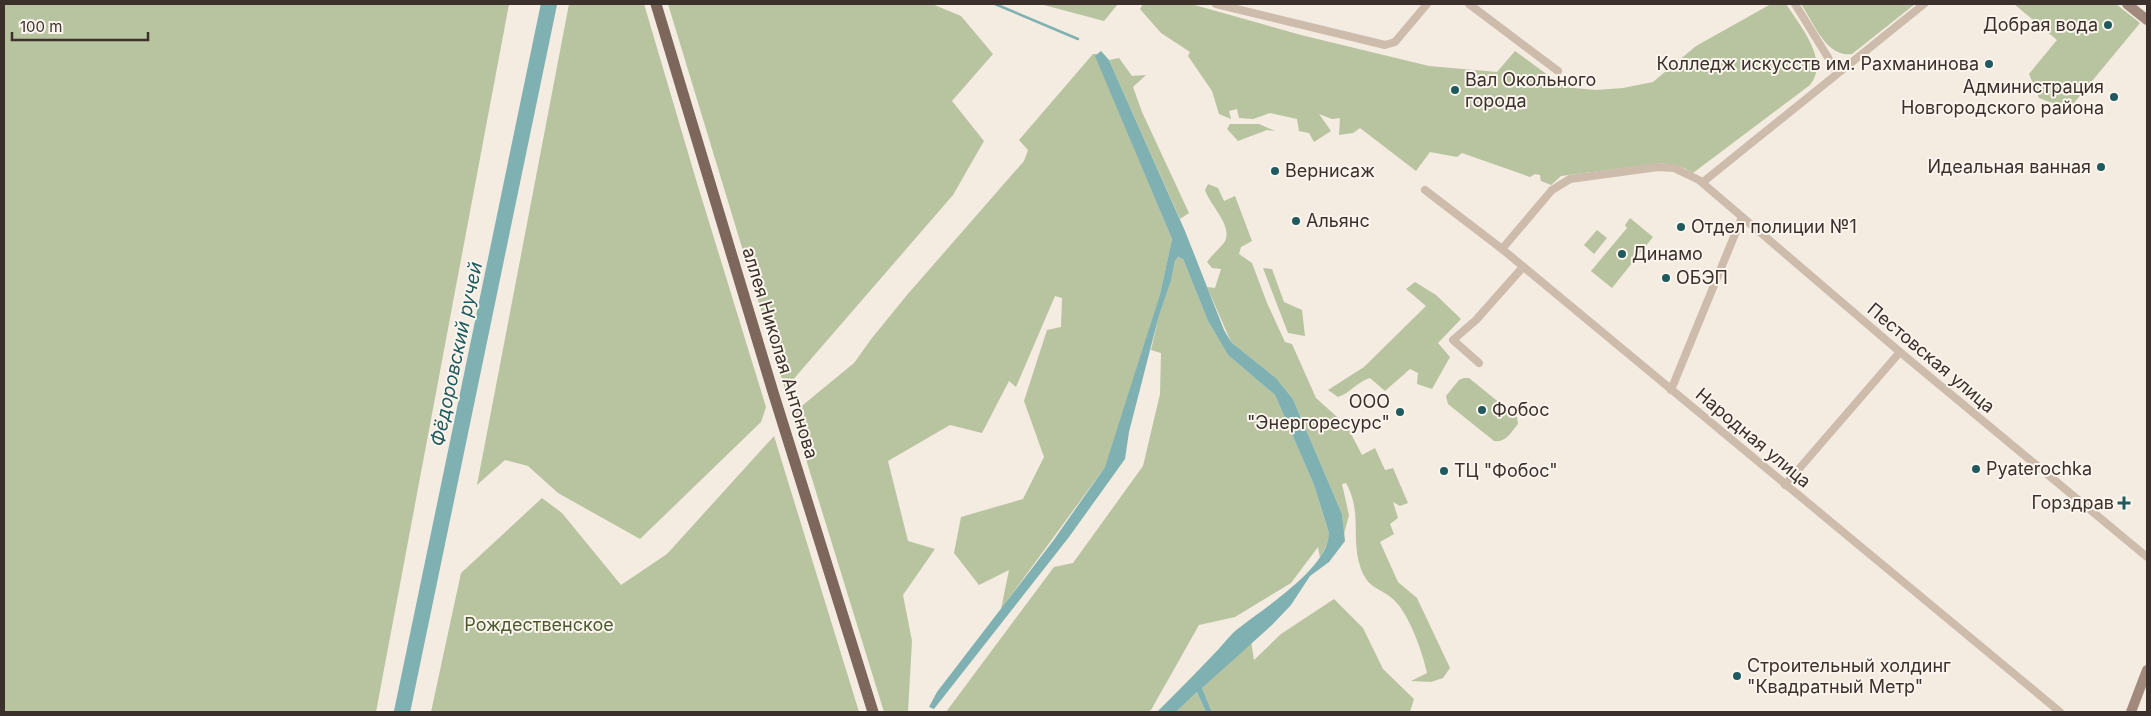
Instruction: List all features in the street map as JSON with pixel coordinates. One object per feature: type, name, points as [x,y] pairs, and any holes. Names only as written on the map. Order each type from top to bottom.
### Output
[{"type":"main road","name":"аллея Николая Антонова","points":[[656,4],[773,392],[873,712]]},
{"type":"main road","points":[[2128,4],[2147,20]]},
{"type":"main road","points":[[2131,712],[2147,670]]},
{"type":"street","points":[[1216,4],[1385,45],[1395,42],[1427,4]]},
{"type":"street","points":[[1468,4],[1558,71]]},
{"type":"street","points":[[1795,4],[1837,72]]},
{"type":"street","points":[[1701,181],[1924,4]]},
{"type":"street","name":"Пестовская улица","points":[[1502,249],[1552,190],[1570,179],[1658,167],[1674,168],[1701,181],[1900,352],[2147,557]]},
{"type":"street","name":"Народная улица","points":[[1425,190],[1502,249],[2060,712]]},
{"type":"street","points":[[1671,390],[1742,217]]},
{"type":"street","points":[[1479,364],[1453,340],[1476,320],[1523,267]]},
{"type":"street","points":[[1785,485],[1900,352]]},
{"type":"green space","points":[[4,4],[509,4],[376,712],[4,712]]},
{"type":"green space","points":[[569,4],[644,4],[766,407],[761,422],[640,539],[558,493],[528,466],[505,460],[477,485]]},
{"type":"green space","points":[[668,4],[932,4],[961,16],[993,54],[952,101],[984,141],[953,195],[785,389]]},
{"type":"green space","points":[[1040,4],[1118,4],[1104,21]]},
{"type":"green space","points":[[1143,4],[1191,4],[1301,35],[1429,66],[1497,72],[1515,51],[1564,87],[1596,90],[1623,88],[1653,82],[1696,46],[1771,4],[1786,4],[1811,43],[1817,65],[1810,85],[1693,173],[1684,168],[1662,163],[1561,176],[1551,185],[1541,181],[1540,175],[1535,174],[1530,177],[1462,153],[1457,157],[1430,152],[1416,171],[1360,128],[1353,133],[1339,135],[1340,118],[1332,119],[1319,114],[1331,131],[1314,142],[1309,133],[1299,131],[1297,119],[1270,113],[1253,119],[1239,118],[1237,109],[1229,111],[1231,119],[1219,114],[1212,91],[1188,56],[1190,52],[1161,33],[1140,9]]},
{"type":"green space","points":[[1801,4],[1915,4],[1852,54],[1843,54],[1835,50],[1821,37]]},
{"type":"green space","points":[[2014,4],[2116,4],[2140,23],[2069,109],[2039,98],[2029,74],[2057,40]]},
{"type":"green space","points":[[1093,54],[1097,54],[1096,56],[1172,239],[1160,294],[1111,451],[1105,467],[1001,609],[1009,570],[979,585],[954,553],[961,517],[1023,499],[1044,457],[1024,401],[1047,330],[1061,327],[1062,298],[1055,296],[1016,387],[1009,381],[982,433],[950,425],[888,461],[908,541],[935,549],[903,595],[912,641],[908,712],[884,712],[792,414],[854,363],[907,295],[1024,161],[1028,150],[1019,140]]},
{"type":"green space","points":[[1119,58],[1132,76],[1146,75],[1133,87],[1142,112],[1189,213],[1180,219],[1109,60]]},
{"type":"green space","points":[[1230,124],[1259,124],[1275,131],[1267,130],[1238,141],[1227,129]]},
{"type":"green space","points":[[1208,184],[1218,188],[1224,201],[1235,196],[1252,241],[1241,247],[1239,254],[1252,263],[1267,303],[1285,342],[1292,344],[1316,398],[1347,426],[1362,455],[1375,448],[1385,470],[1393,468],[1408,503],[1400,506],[1393,502],[1398,518],[1390,524],[1394,534],[1380,542],[1398,582],[1417,598],[1450,668],[1443,678],[1431,682],[1411,681],[1427,673],[1422,655],[1415,634],[1400,606],[1389,596],[1371,585],[1364,576],[1356,547],[1354,505],[1346,483],[1342,484],[1349,515],[1344,534],[1342,514],[1293,399],[1276,378],[1231,342],[1207,287],[1215,288],[1221,269],[1212,268],[1207,262],[1226,238],[1226,231],[1221,217],[1205,190]]},
{"type":"green space","name":"Динамо","points":[[1630,218],[1653,237],[1612,288],[1591,271],[1627,228],[1625,225]]},
{"type":"green space","points":[[1597,230],[1607,238],[1594,254],[1584,245]]},
{"type":"green space","points":[[1178,257],[1183,259],[1208,321],[1228,355],[1275,395],[1314,485],[1329,533],[1329,540],[1320,558],[1318,547],[1291,583],[1235,617],[1199,625],[1151,710],[1147,712],[946,712],[1054,567],[1073,563],[1143,466],[1160,394],[1161,353],[1151,350],[1158,319],[1171,281],[1175,261]]},
{"type":"green space","points":[[1263,268],[1272,269],[1284,302],[1302,310],[1305,336],[1288,333]]},
{"type":"green space","points":[[1415,282],[1436,295],[1461,319],[1438,343],[1450,357],[1432,389],[1417,384],[1418,373],[1410,369],[1385,391],[1370,378],[1338,397],[1328,390],[1364,367],[1426,306],[1406,289]]},
{"type":"green space","name":"Фобос","points":[[1469,378],[1517,417],[1518,424],[1505,439],[1494,441],[1448,404],[1446,396],[1459,380]]},
{"type":"green space","name":"Рождественское","points":[[774,436],[859,712],[431,712],[461,573],[542,498],[562,513],[621,585],[667,554]]},
{"type":"green space","points":[[1334,599],[1363,628],[1383,669],[1414,699],[1410,712],[1212,712],[1202,688],[1251,641],[1254,660],[1281,634]]},
{"type":"green space","points":[[1197,692],[1206,712],[1176,712]]},
{"type":"water","points":[[1101,51],[1109,60],[1185,231],[1224,330],[1231,342],[1276,378],[1293,399],[1342,514],[1345,541],[1329,562],[1310,576],[1291,605],[1272,625],[1202,688],[1212,712],[1206,712],[1197,692],[1176,712],[1157,712],[1234,632],[1306,574],[1318,561],[1326,547],[1329,533],[1314,485],[1275,395],[1228,355],[1208,321],[1183,259],[1178,257],[1175,261],[1171,281],[1158,319],[1129,432],[1125,459],[1069,537],[934,709],[929,707],[937,692],[1053,541],[1105,467],[1160,294],[1172,239],[1095,56]]},
{"type":"waterway","name":"Фёдоровский ручей","points":[[402,712],[549,4]]},
{"type":"waterway","points":[[995,4],[1078,39]]},
{"type":"place","name":"Добрая вода","points":[[2108,25]]},
{"type":"place","name":"Колледж искусств им. Рахманинова","points":[[1989,64]]},
{"type":"place","name":"Вал Окольного города","points":[[1455,90]]},
{"type":"place","name":"Администрация Новгородского района","points":[[2114,97]]},
{"type":"place","name":"Идеальная ванная","points":[[2101,167]]},
{"type":"place","name":"Вернисаж","points":[[1275,171]]},
{"type":"place","name":"Альянс","points":[[1296,221]]},
{"type":"place","name":"Отдел полиции №1","points":[[1681,227]]},
{"type":"place","name":"Динамо","points":[[1622,254]]},
{"type":"place","name":"ОБЭП","points":[[1666,278]]},
{"type":"place","name":"Фобос","points":[[1482,410]]},
{"type":"place","name":"ООО \"Энергоресурс\"","points":[[1400,412]]},
{"type":"place","name":"Pyaterochka","points":[[1976,469]]},
{"type":"place","name":"ТЦ \"Фобос\"","points":[[1444,471]]},
{"type":"place","name":"Горздрав","points":[[2124,503]]},
{"type":"place","name":"Строительный холдинг \"Квадратный Метр\"","points":[[1737,676]]}]
